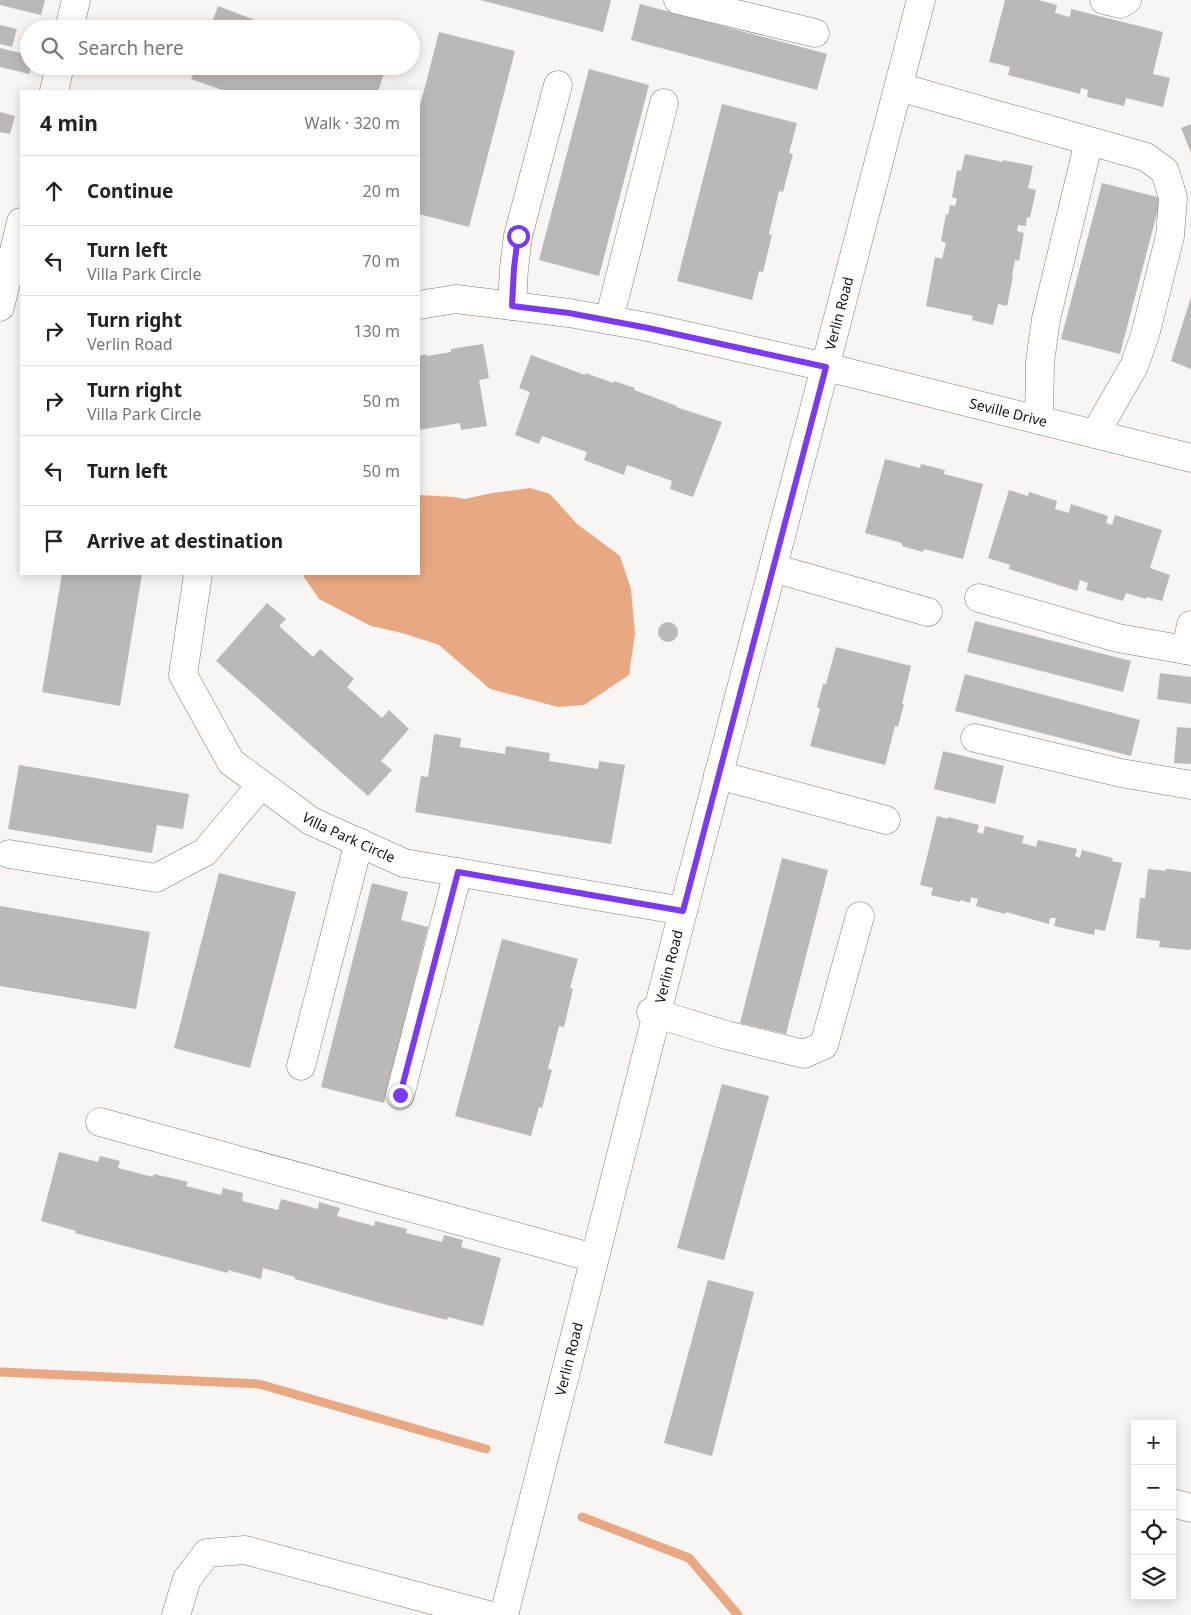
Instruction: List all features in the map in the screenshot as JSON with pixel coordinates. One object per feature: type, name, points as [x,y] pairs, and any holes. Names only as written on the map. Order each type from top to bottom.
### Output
[{"type":"street","points":[[71,20],[76,0]]},
{"type":"street","points":[[678,0],[815,33]]},
{"type":"street","name":"Verlin Road","points":[[504,1615],[654,1013],[683,911],[921,0]]},
{"type":"street","points":[[1104,0],[1120,4],[1127,0]]},
{"type":"street","points":[[54,90],[58,75]]},
{"type":"street","points":[[512,306],[518,236],[558,85]]},
{"type":"street","points":[[899,87],[1146,157],[1165,171],[1173,198],[1170,236],[1145,335],[1134,366],[1095,434]]},
{"type":"street","points":[[608,320],[664,103]]},
{"type":"street","points":[[1039,420],[1040,362],[1046,319],[1089,141]]},
{"type":"street","points":[[0,307],[20,226]]},
{"type":"street","points":[[420,305],[456,299],[608,320],[826,367]]},
{"type":"street","name":"Seville Drive","points":[[826,367],[1191,458]]},
{"type":"street","points":[[772,568],[928,612]]},
{"type":"street","name":"Villa Park Circle","points":[[198,575],[183,675],[231,762],[311,820],[404,863],[683,911]]},
{"type":"street","points":[[979,598],[1118,638],[1189,642]]},
{"type":"street","points":[[975,738],[1121,773],[1191,785]]},
{"type":"street","points":[[718,775],[886,820]]},
{"type":"street","points":[[9,854],[156,878],[205,852],[262,785]]},
{"type":"street","points":[[301,1066],[358,842]]},
{"type":"street","points":[[400,1095],[458,872]]},
{"type":"street","points":[[654,1013],[804,1054],[824,1045],[860,916]]},
{"type":"street","points":[[100,1122],[594,1258]]},
{"type":"street","points":[[1176,1504],[1191,1508]]},
{"type":"street","points":[[176,1615],[187,1579],[207,1553],[245,1550],[418,1606],[488,1615]]},
{"type":"shaded area","points":[[530,488],[550,494],[577,524],[620,556],[631,589],[635,634],[629,675],[584,705],[558,707],[490,689],[439,645],[402,633],[371,626],[319,599],[304,577],[303,575],[420,575],[420,495],[465,499]]},
{"type":"building","points":[[0,0],[45,0],[41,15],[0,5]]},
{"type":"building","points":[[480,0],[611,0],[603,32]]},
{"type":"building","points":[[1005,0],[1038,0],[1057,5],[1055,13],[1070,17],[1071,9],[1163,32],[1153,74],[1170,78],[1163,107],[1126,98],[1124,106],[1087,97],[1088,90],[1081,88],[1080,94],[1008,75],[1010,67],[989,62]]},
{"type":"building","points":[[640,4],[827,54],[817,90],[631,40]]},
{"type":"building","points":[[218,6],[255,20],[213,20]]},
{"type":"building","points":[[0,25],[17,29],[12,47],[0,44]]},
{"type":"building","points":[[439,32],[515,51],[469,227],[420,214],[420,106]]},
{"type":"building","points":[[0,48],[20,53],[20,72],[0,67]]},
{"type":"building","points":[[589,69],[649,85],[599,276],[539,260]]},
{"type":"building","points":[[193,75],[384,75],[378,90],[222,90],[191,79]]},
{"type":"building","points":[[722,104],[797,123],[789,153],[793,154],[783,192],[779,191],[769,234],[772,235],[763,272],[759,271],[752,300],[677,281]]},
{"type":"building","points":[[0,112],[15,116],[10,134],[0,132]]},
{"type":"building","points":[[1191,124],[1191,153],[1181,128]]},
{"type":"building","points":[[965,154],[1033,166],[1028,188],[1036,190],[1030,218],[1027,217],[1026,226],[1018,225],[1017,231],[1024,233],[1019,261],[1015,260],[1007,306],[998,304],[993,325],[972,320],[973,316],[926,306],[935,257],[942,259],[946,243],[941,241],[946,214],[948,215],[950,205],[955,206],[957,199],[952,197],[957,170],[961,171]]},
{"type":"building","points":[[1102,183],[1161,198],[1120,354],[1061,339]]},
{"type":"building","points":[[1191,297],[1191,369],[1171,361]]},
{"type":"building","points":[[483,344],[489,378],[479,380],[487,426],[461,430],[460,423],[420,430],[420,356],[451,352],[451,349]]},
{"type":"building","points":[[531,355],[585,375],[585,373],[635,388],[634,390],[676,407],[722,422],[693,497],[670,489],[672,481],[627,465],[624,475],[584,460],[587,452],[542,436],[539,444],[515,435],[530,392],[519,388]]},
{"type":"building","points":[[885,459],[920,468],[921,464],[945,470],[944,474],[983,484],[963,559],[924,549],[923,552],[902,546],[902,543],[865,533]]},
{"type":"building","points":[[1009,490],[1028,496],[1029,492],[1057,501],[1055,509],[1069,513],[1071,504],[1108,516],[1106,523],[1112,525],[1115,515],[1162,530],[1150,568],[1170,575],[1162,601],[1147,597],[1146,599],[1126,593],[1123,601],[1086,590],[1088,583],[1080,580],[1077,591],[1009,569],[1010,565],[988,558]]},
{"type":"building","points":[[62,575],[142,575],[120,706],[42,692]]},
{"type":"building","points":[[267,603],[286,619],[279,626],[313,657],[320,649],[354,679],[347,687],[382,718],[389,710],[409,729],[381,761],[392,770],[368,796],[216,661]]},
{"type":"building","points":[[975,621],[1131,661],[1123,692],[967,652]]},
{"type":"building","points":[[668,622],[675,625],[678,632],[675,639],[668,642],[661,639],[658,632],[661,625]]},
{"type":"building","points":[[836,647],[911,666],[898,727],[895,726],[885,765],[810,746],[820,709],[817,707],[823,684],[826,684]]},
{"type":"building","points":[[1160,673],[1191,677],[1191,704],[1157,699]]},
{"type":"building","points":[[965,674],[1140,720],[1131,756],[955,711]]},
{"type":"building","points":[[1177,727],[1191,728],[1191,764],[1174,763]]},
{"type":"building","points":[[434,734],[461,738],[460,747],[505,754],[506,746],[550,753],[549,761],[598,769],[599,761],[625,765],[611,844],[415,812],[421,776],[428,777]]},
{"type":"building","points":[[943,751],[1004,766],[995,804],[934,789]]},
{"type":"building","points":[[19,765],[189,794],[183,829],[157,825],[152,853],[8,829]]},
{"type":"building","points":[[937,816],[979,825],[977,832],[983,834],[985,826],[1024,836],[1022,843],[1036,847],[1038,840],[1077,849],[1075,856],[1080,858],[1082,850],[1113,858],[1112,861],[1122,863],[1105,931],[1095,929],[1094,935],[1054,926],[1056,918],[1050,918],[1049,924],[1006,912],[1005,914],[976,906],[978,899],[971,897],[970,903],[931,895],[933,888],[920,885]]},
{"type":"building","points":[[782,858],[828,870],[786,1034],[740,1023]]},
{"type":"building","points":[[1148,869],[1191,872],[1191,948],[1189,950],[1159,947],[1160,941],[1136,938],[1140,898],[1145,898]]},
{"type":"building","points":[[219,873],[296,892],[250,1068],[174,1048]]},
{"type":"building","points":[[372,883],[408,892],[401,920],[428,927],[384,1103],[321,1087]]},
{"type":"building","points":[[0,906],[150,932],[136,1009],[0,986]]},
{"type":"building","points":[[502,939],[578,959],[570,988],[573,989],[564,1027],[559,1026],[548,1069],[552,1070],[542,1108],[539,1107],[531,1136],[455,1116]]},
{"type":"building","points":[[722,1084],[769,1096],[724,1260],[677,1248]]},
{"type":"building","points":[[59,1152],[98,1162],[100,1156],[120,1161],[118,1168],[153,1177],[154,1174],[188,1182],[186,1186],[221,1195],[223,1188],[243,1193],[242,1201],[278,1210],[281,1199],[318,1209],[319,1202],[340,1208],[337,1216],[374,1226],[375,1221],[407,1229],[406,1233],[442,1242],[444,1235],[463,1240],[461,1247],[501,1258],[483,1326],[448,1317],[447,1320],[387,1305],[263,1268],[261,1279],[228,1270],[228,1273],[75,1233],[76,1231],[41,1221]]},
{"type":"building","points":[[708,1280],[754,1292],[712,1456],[664,1443]]},
{"type":"waterway","points":[[0,1372],[259,1384],[486,1449]]},
{"type":"waterway","points":[[582,1517],[689,1558],[738,1615]]},
{"type":"route","points":[[400,1095],[458,872],[683,911],[826,367],[648,328],[569,313],[512,306],[518,236]]}]
